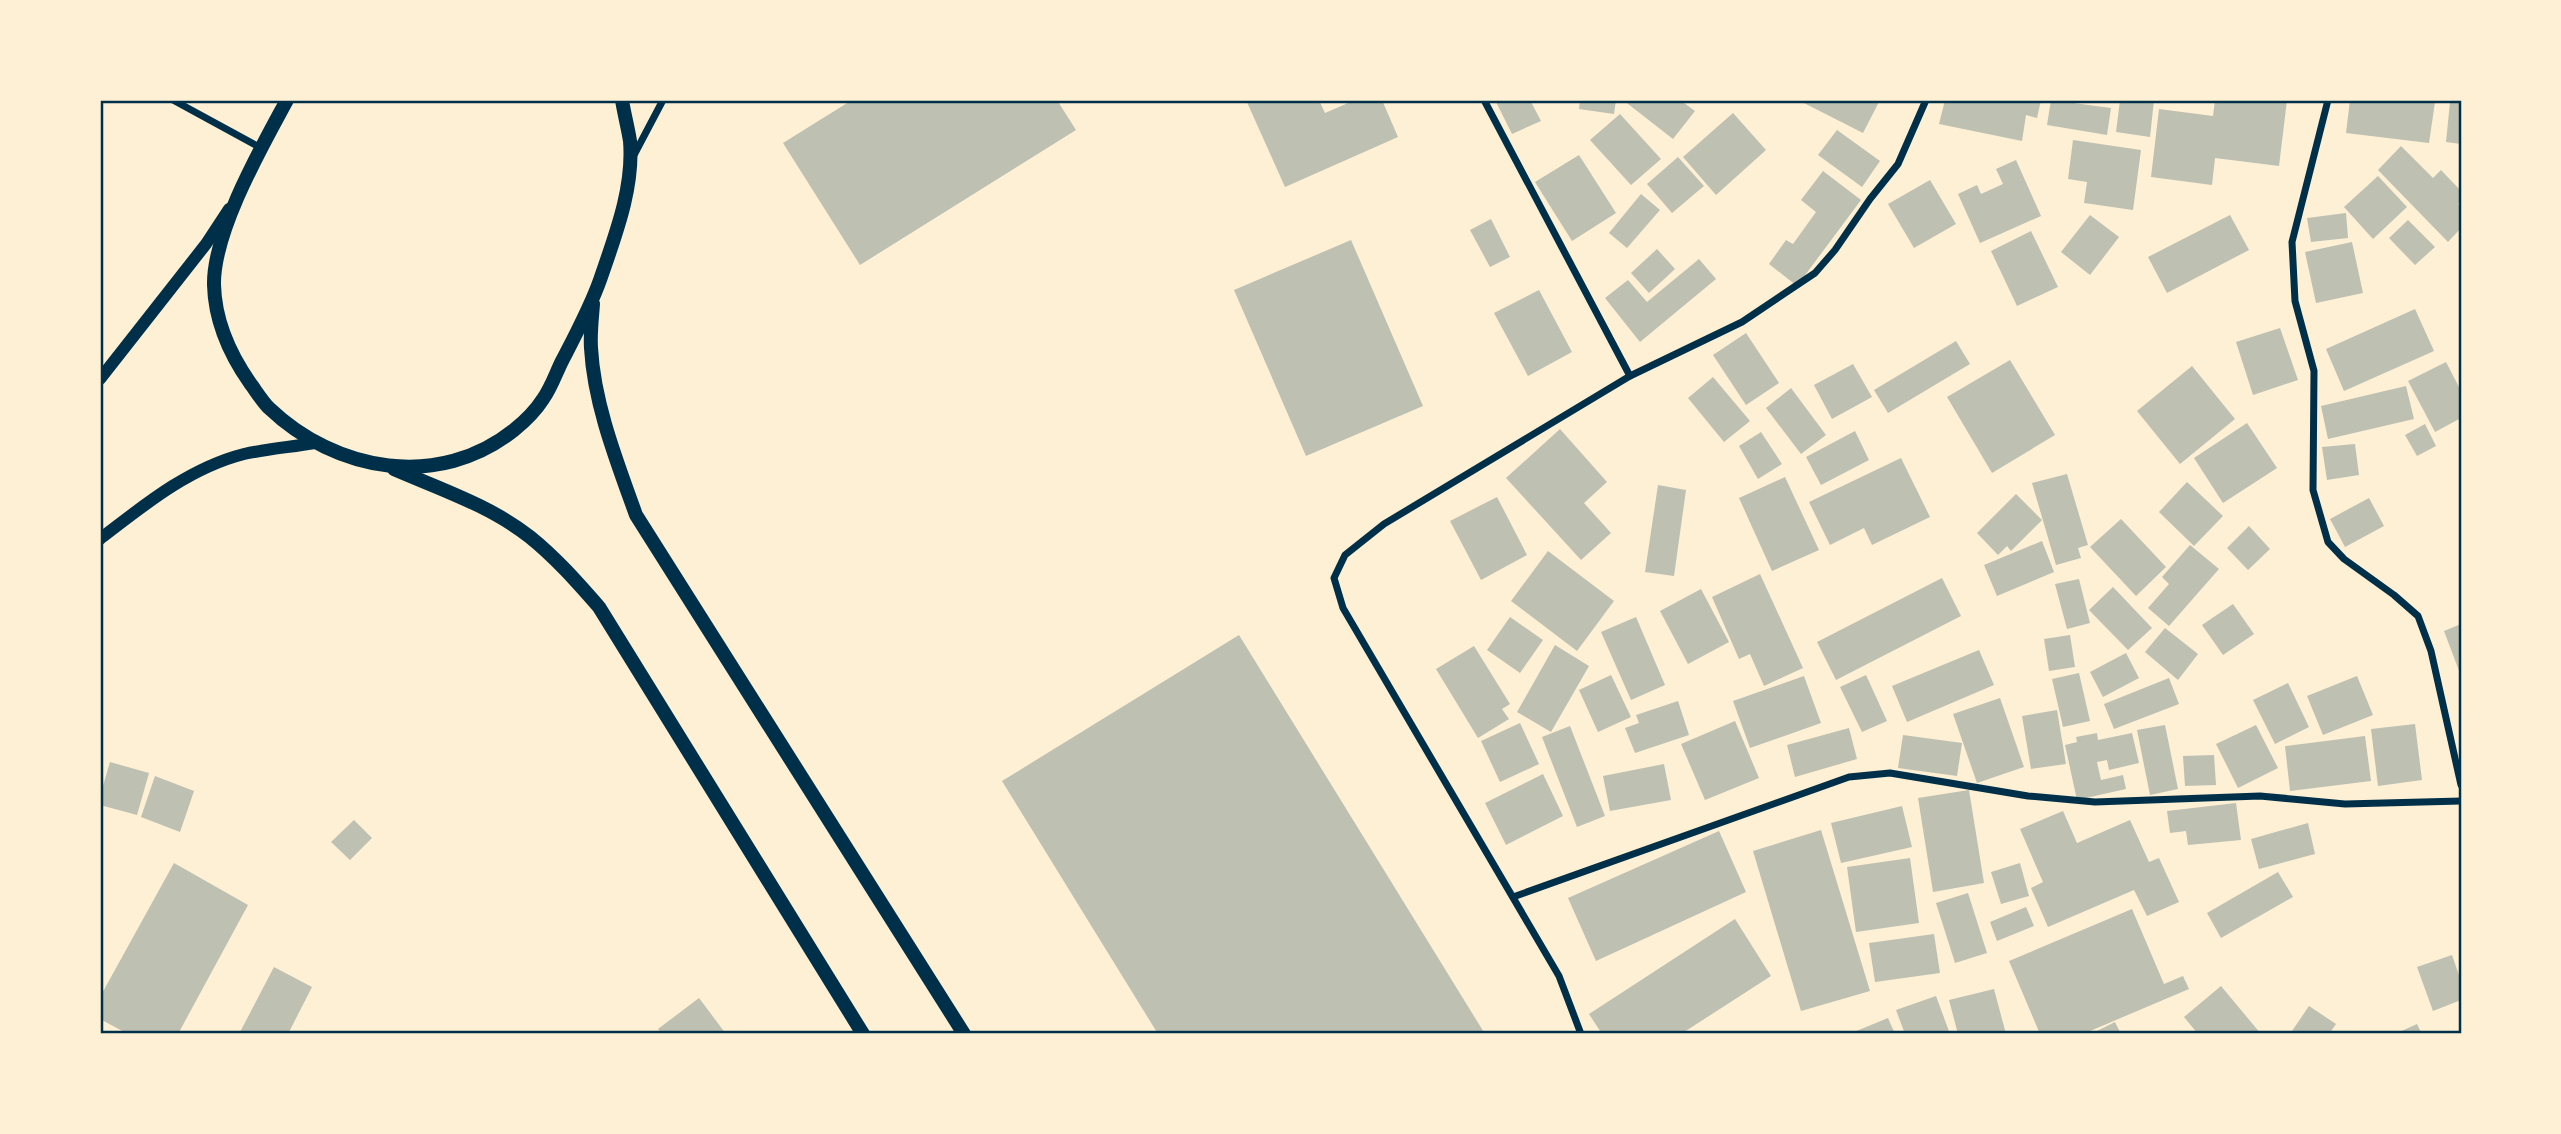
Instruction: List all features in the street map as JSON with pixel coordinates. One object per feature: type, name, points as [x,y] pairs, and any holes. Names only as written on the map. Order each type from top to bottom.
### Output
[{"type":"main road","points":[[287,100],[261,148],[224,230],[214,283],[218,320],[234,360],[268,407],[315,443],[349,458],[390,467],[477,504],[529,536],[565,568],[599,607],[863,1034]]},
{"type":"main road","points":[[390,467],[458,460],[494,444],[516,428],[544,399],[593,299],[618,226],[628,181],[630,143],[622,100]]},
{"type":"main road","points":[[593,299],[591,348],[600,399],[615,457],[636,514],[964,1034]]},
{"type":"street","points":[[173,100],[261,148]]},
{"type":"street","points":[[628,164],[663,100]]},
{"type":"street","points":[[1484,100],[1630,376]]},
{"type":"street","points":[[1581,1034],[1559,976],[1343,608],[1334,578],[1345,555],[1384,523],[1630,376],[1742,322],[1815,274],[1898,163],[1926,100]]},
{"type":"street","points":[[2328,100],[2292,242],[2295,302],[2314,371],[2313,490],[2328,542],[2344,559],[2394,594],[2418,616],[2431,651],[2461,785]]},
{"type":"street","points":[[100,379],[206,244],[242,191]]},
{"type":"street","points":[[100,540],[158,493],[211,465],[244,454],[315,443]]},
{"type":"street","points":[[1513,897],[1849,777],[1890,773],[2028,796],[2095,802],[2260,796],[2345,804],[2461,801]]},
{"type":"building","points":[[852,100],[1057,100],[1076,130],[860,265],[783,143]]},
{"type":"building","points":[[1246,100],[1319,100],[1325,113],[1355,100],[1382,100],[1398,137],[1285,187]]},
{"type":"building","points":[[1495,100],[1530,100],[1541,121],[1512,134]]},
{"type":"building","points":[[1580,100],[1616,100],[1614,114],[1579,109]]},
{"type":"building","points":[[1623,100],[1680,100],[1695,111],[1673,139]]},
{"type":"building","points":[[1798,100],[1880,100],[1863,133]]},
{"type":"building","points":[[1945,100],[2041,100],[2037,118],[2026,115],[2022,141],[1939,124]]},
{"type":"building","points":[[2051,100],[2111,108],[2107,135],[2047,125]]},
{"type":"building","points":[[2120,100],[2154,100],[2150,137],[2116,132]]},
{"type":"building","points":[[2215,100],[2287,100],[2279,166],[2215,158],[2212,185],[2151,177],[2159,109],[2213,116]]},
{"type":"building","points":[[2350,100],[2435,102],[2429,143],[2346,133]]},
{"type":"building","points":[[2450,102],[2461,103],[2461,144],[2446,142]]},
{"type":"building","points":[[1733,113],[1766,150],[1716,195],[1683,157]]},
{"type":"building","points":[[1620,114],[1661,159],[1631,185],[1590,140]]},
{"type":"building","points":[[1837,130],[1880,161],[1862,187],[1818,155]]},
{"type":"building","points":[[2073,140],[2141,150],[2133,210],[2084,203],[2087,182],[2068,179]]},
{"type":"building","points":[[2401,146],[2433,178],[2441,170],[2461,191],[2461,201],[2458,204],[2461,207],[2461,228],[2448,242],[2378,170]]},
{"type":"building","points":[[1579,155],[1616,213],[1572,241],[1535,182]]},
{"type":"building","points":[[1678,157],[1704,186],[1672,213],[1647,184]]},
{"type":"building","points":[[2016,160],[2041,216],[1980,243],[1958,194],[1977,185],[1981,194],[2003,184],[1996,169]]},
{"type":"building","points":[[1823,171],[1861,200],[1797,286],[1769,264],[1786,240],[1793,244],[1816,212],[1801,200]]},
{"type":"building","points":[[2378,176],[2407,207],[2373,239],[2344,207]]},
{"type":"building","points":[[1930,180],[1956,224],[1914,248],[1888,204]]},
{"type":"building","points":[[1641,194],[1660,210],[1627,248],[1609,233]]},
{"type":"building","points":[[2346,213],[2348,238],[2311,242],[2307,218]]},
{"type":"building","points":[[2090,215],[2119,237],[2090,275],[2061,252]]},
{"type":"building","points":[[2230,215],[2249,250],[2167,293],[2148,257]]},
{"type":"building","points":[[1491,219],[1510,257],[1490,267],[1470,230]]},
{"type":"building","points":[[2408,220],[2435,247],[2415,265],[2389,238]]},
{"type":"building","points":[[2031,231],[2058,287],[2017,306],[1991,251]]},
{"type":"building","points":[[1351,240],[1423,406],[1306,456],[1234,290]]},
{"type":"building","points":[[2352,242],[2363,293],[2316,303],[2305,252]]},
{"type":"building","points":[[1657,249],[1675,269],[1649,293],[1631,273]]},
{"type":"building","points":[[1699,259],[1716,279],[1640,342],[1605,298],[1628,280],[1647,302]]},
{"type":"building","points":[[1539,290],[1572,352],[1528,376],[1494,313]]},
{"type":"building","points":[[2415,309],[2434,351],[2344,391],[2326,349]]},
{"type":"building","points":[[2280,328],[2298,380],[2253,395],[2236,342]]},
{"type":"building","points":[[1746,333],[1779,383],[1746,405],[1713,355]]},
{"type":"building","points":[[1956,341],[1970,364],[1888,413],[1874,390]]},
{"type":"building","points":[[2010,360],[2055,435],[1992,473],[1947,397]]},
{"type":"building","points":[[2446,362],[2461,391],[2461,418],[2435,432],[2408,381]]},
{"type":"building","points":[[1853,364],[1872,397],[1832,419],[1814,385]]},
{"type":"building","points":[[2192,366],[2235,419],[2180,464],[2137,411]]},
{"type":"building","points":[[1713,377],[1750,421],[1724,442],[1688,398]]},
{"type":"building","points":[[2406,386],[2414,419],[2328,439],[2321,406]]},
{"type":"building","points":[[1791,388],[1826,435],[1801,454],[1766,408]]},
{"type":"building","points":[[2247,423],[2277,468],[2223,503],[2194,458]]},
{"type":"building","points":[[2425,424],[2436,446],[2417,456],[2405,435]]},
{"type":"building","points":[[1560,429],[1607,482],[1584,503],[1611,533],[1581,560],[1506,478]]},
{"type":"building","points":[[1855,431],[1869,460],[1821,485],[1806,457]]},
{"type":"building","points":[[1761,432],[1782,464],[1758,479],[1739,446]]},
{"type":"building","points":[[2355,444],[2359,475],[2327,480],[2322,447]]},
{"type":"building","points":[[1901,458],[1930,517],[1872,545],[1864,528],[1830,545],[1809,502]]},
{"type":"building","points":[[2067,474],[2088,545],[2078,548],[2081,558],[2056,565],[2032,483]]},
{"type":"building","points":[[1785,477],[1819,550],[1772,571],[1739,498]]},
{"type":"building","points":[[2187,482],[2223,516],[2194,546],[2159,512]]},
{"type":"building","points":[[1658,485],[1686,490],[1674,576],[1645,572]]},
{"type":"building","points":[[2016,494],[2042,520],[2011,551],[2007,546],[1998,555],[1977,533]]},
{"type":"building","points":[[1497,497],[1527,555],[1481,580],[1450,521]]},
{"type":"building","points":[[2369,498],[2384,526],[2345,547],[2330,519]]},
{"type":"building","points":[[2121,519],[2166,567],[2136,596],[2090,547]]},
{"type":"building","points":[[2249,526],[2270,549],[2248,570],[2227,548]]},
{"type":"building","points":[[2042,541],[2054,572],[1997,596],[1984,565]]},
{"type":"building","points":[[2190,545],[2219,569],[2169,626],[2148,608],[2169,584],[2162,577]]},
{"type":"building","points":[[1548,551],[1614,601],[1577,651],[1511,601]]},
{"type":"building","points":[[1760,574],[1803,668],[1764,686],[1750,654],[1739,659],[1712,597]]},
{"type":"building","points":[[1942,578],[1961,616],[1836,680],[1817,642]]},
{"type":"building","points":[[2079,579],[2090,623],[2067,629],[2055,584]]},
{"type":"building","points":[[2113,587],[2152,628],[2128,650],[2089,610]]},
{"type":"building","points":[[1701,589],[1729,642],[1688,664],[1660,611]]},
{"type":"building","points":[[2233,604],[2254,634],[2223,655],[2202,625]]},
{"type":"building","points":[[1510,617],[1543,640],[1520,673],[1487,650]]},
{"type":"building","points":[[1636,617],[1665,685],[1631,700],[1601,632]]},
{"type":"building","points":[[2461,624],[2461,676],[2444,631]]},
{"type":"building","points":[[2165,628],[2198,654],[2178,680],[2145,652]]},
{"type":"building","points":[[1239,635],[1485,1034],[1158,1034],[1002,781]]},
{"type":"building","points":[[2070,635],[2075,667],[2049,671],[2044,639]]},
{"type":"building","points":[[1555,645],[1589,666],[1551,732],[1517,712]]},
{"type":"building","points":[[1474,646],[1510,704],[1502,709],[1509,719],[1478,738],[1436,669]]},
{"type":"building","points":[[1979,650],[1994,685],[1907,722],[1892,686]]},
{"type":"building","points":[[2126,653],[2139,678],[2103,697],[2090,672]]},
{"type":"building","points":[[2079,673],[2090,721],[2063,727],[2052,679]]},
{"type":"building","points":[[1611,675],[1631,717],[1598,732],[1579,690]]},
{"type":"building","points":[[1866,675],[1887,721],[1862,732],[1840,687]]},
{"type":"building","points":[[1804,676],[1821,723],[1750,748],[1733,701]]},
{"type":"building","points":[[2357,676],[2373,715],[2323,735],[2307,696]]},
{"type":"building","points":[[2169,678],[2179,704],[2114,729],[2104,704]]},
{"type":"building","points":[[2288,683],[2309,727],[2275,744],[2253,700]]},
{"type":"building","points":[[2000,698],[2024,767],[1977,783],[1953,714]]},
{"type":"building","points":[[1678,701],[1689,735],[1635,753],[1625,728],[1639,723],[1636,715]]},
{"type":"building","points":[[2057,710],[2066,764],[2031,769],[2022,716]]},
{"type":"building","points":[[1735,721],[1759,778],[1705,800],[1681,744]]},
{"type":"building","points":[[1520,723],[1539,764],[1500,782],[1481,741]]},
{"type":"building","points":[[2415,724],[2422,780],[2378,786],[2371,729]]},
{"type":"building","points":[[2165,725],[2178,789],[2150,795],[2137,730]]},
{"type":"building","points":[[2256,725],[2278,768],[2238,788],[2216,744]]},
{"type":"building","points":[[1570,726],[1605,816],[1577,827],[1542,737]]},
{"type":"building","points":[[1849,728],[1857,759],[1795,777],[1787,745]]},
{"type":"building","points":[[2097,733],[2098,740],[2132,733],[2139,763],[2109,770],[2107,760],[2097,762],[2101,780],[2123,775],[2126,789],[2077,800],[2065,745],[2077,742],[2076,737]]},
{"type":"building","points":[[1903,735],[1962,743],[1957,776],[1898,768]]},
{"type":"building","points":[[2365,736],[2371,781],[2290,791],[2285,746]]},
{"type":"building","points":[[2214,755],[2216,785],[2185,786],[2183,756]]},
{"type":"building","points":[[110,762],[149,773],[137,815],[100,805]]},
{"type":"building","points":[[1664,764],[1671,800],[1610,811],[1603,776]]},
{"type":"building","points":[[1543,774],[1563,816],[1506,845],[1485,803]]},
{"type":"building","points":[[155,776],[194,791],[180,832],[141,817]]},
{"type":"building","points":[[1969,790],[1984,883],[1933,892],[1918,798]]},
{"type":"building","points":[[2236,803],[2241,840],[2188,845],[2186,831],[2170,833],[2167,811]]},
{"type":"building","points":[[1902,806],[1912,847],[1841,863],[1831,823]]},
{"type":"building","points":[[2063,811],[2077,843],[2130,820],[2149,862],[2159,858],[2179,902],[2147,916],[2134,890],[2048,927],[2031,888],[2043,882],[2020,829]]},
{"type":"building","points":[[354,820],[372,838],[350,860],[331,842]]},
{"type":"building","points":[[2308,823],[2315,854],[2259,869],[2251,839]]},
{"type":"building","points":[[1821,830],[1870,991],[1801,1011],[1753,851]]},
{"type":"building","points":[[1719,831],[1746,892],[1596,961],[1568,898]]},
{"type":"building","points":[[1910,858],[1919,923],[1856,932],[1847,867]]},
{"type":"building","points":[[174,863],[248,905],[178,1034],[128,1034],[100,1019],[100,997]]},
{"type":"building","points":[[2020,863],[2029,896],[2001,904],[1991,872]]},
{"type":"building","points":[[2278,872],[2293,897],[2221,938],[2207,913]]},
{"type":"building","points":[[1968,893],[1987,953],[1955,963],[1936,903]]},
{"type":"building","points":[[2026,907],[2034,926],[1997,941],[1990,922]]},
{"type":"building","points":[[2132,909],[2164,984],[2183,976],[2189,989],[2083,1034],[2040,1034],[2009,961]]},
{"type":"building","points":[[1735,919],[1771,976],[1681,1034],[1602,1034],[1589,1014]]},
{"type":"building","points":[[1934,934],[1940,973],[1875,982],[1869,943]]},
{"type":"building","points":[[2452,955],[2461,981],[2461,1000],[2433,1011],[2417,967]]},
{"type":"building","points":[[274,967],[312,987],[288,1034],[239,1034]]},
{"type":"building","points":[[2221,986],[2261,1034],[2198,1034],[2184,1017]]},
{"type":"building","points":[[1994,989],[2006,1034],[1958,1034],[1949,1000]]},
{"type":"building","points":[[1936,996],[1950,1034],[1905,1034],[1896,1010]]},
{"type":"building","points":[[699,998],[726,1034],[662,1034],[658,1029]]},
{"type":"building","points":[[2309,1006],[2336,1024],[2329,1034],[2290,1034]]},
{"type":"building","points":[[1888,1018],[1895,1034],[1849,1034]]},
{"type":"building","points":[[2115,1022],[2121,1034],[2091,1034]]},
{"type":"building","points":[[2417,1024],[2422,1034],[2395,1034]]}]
